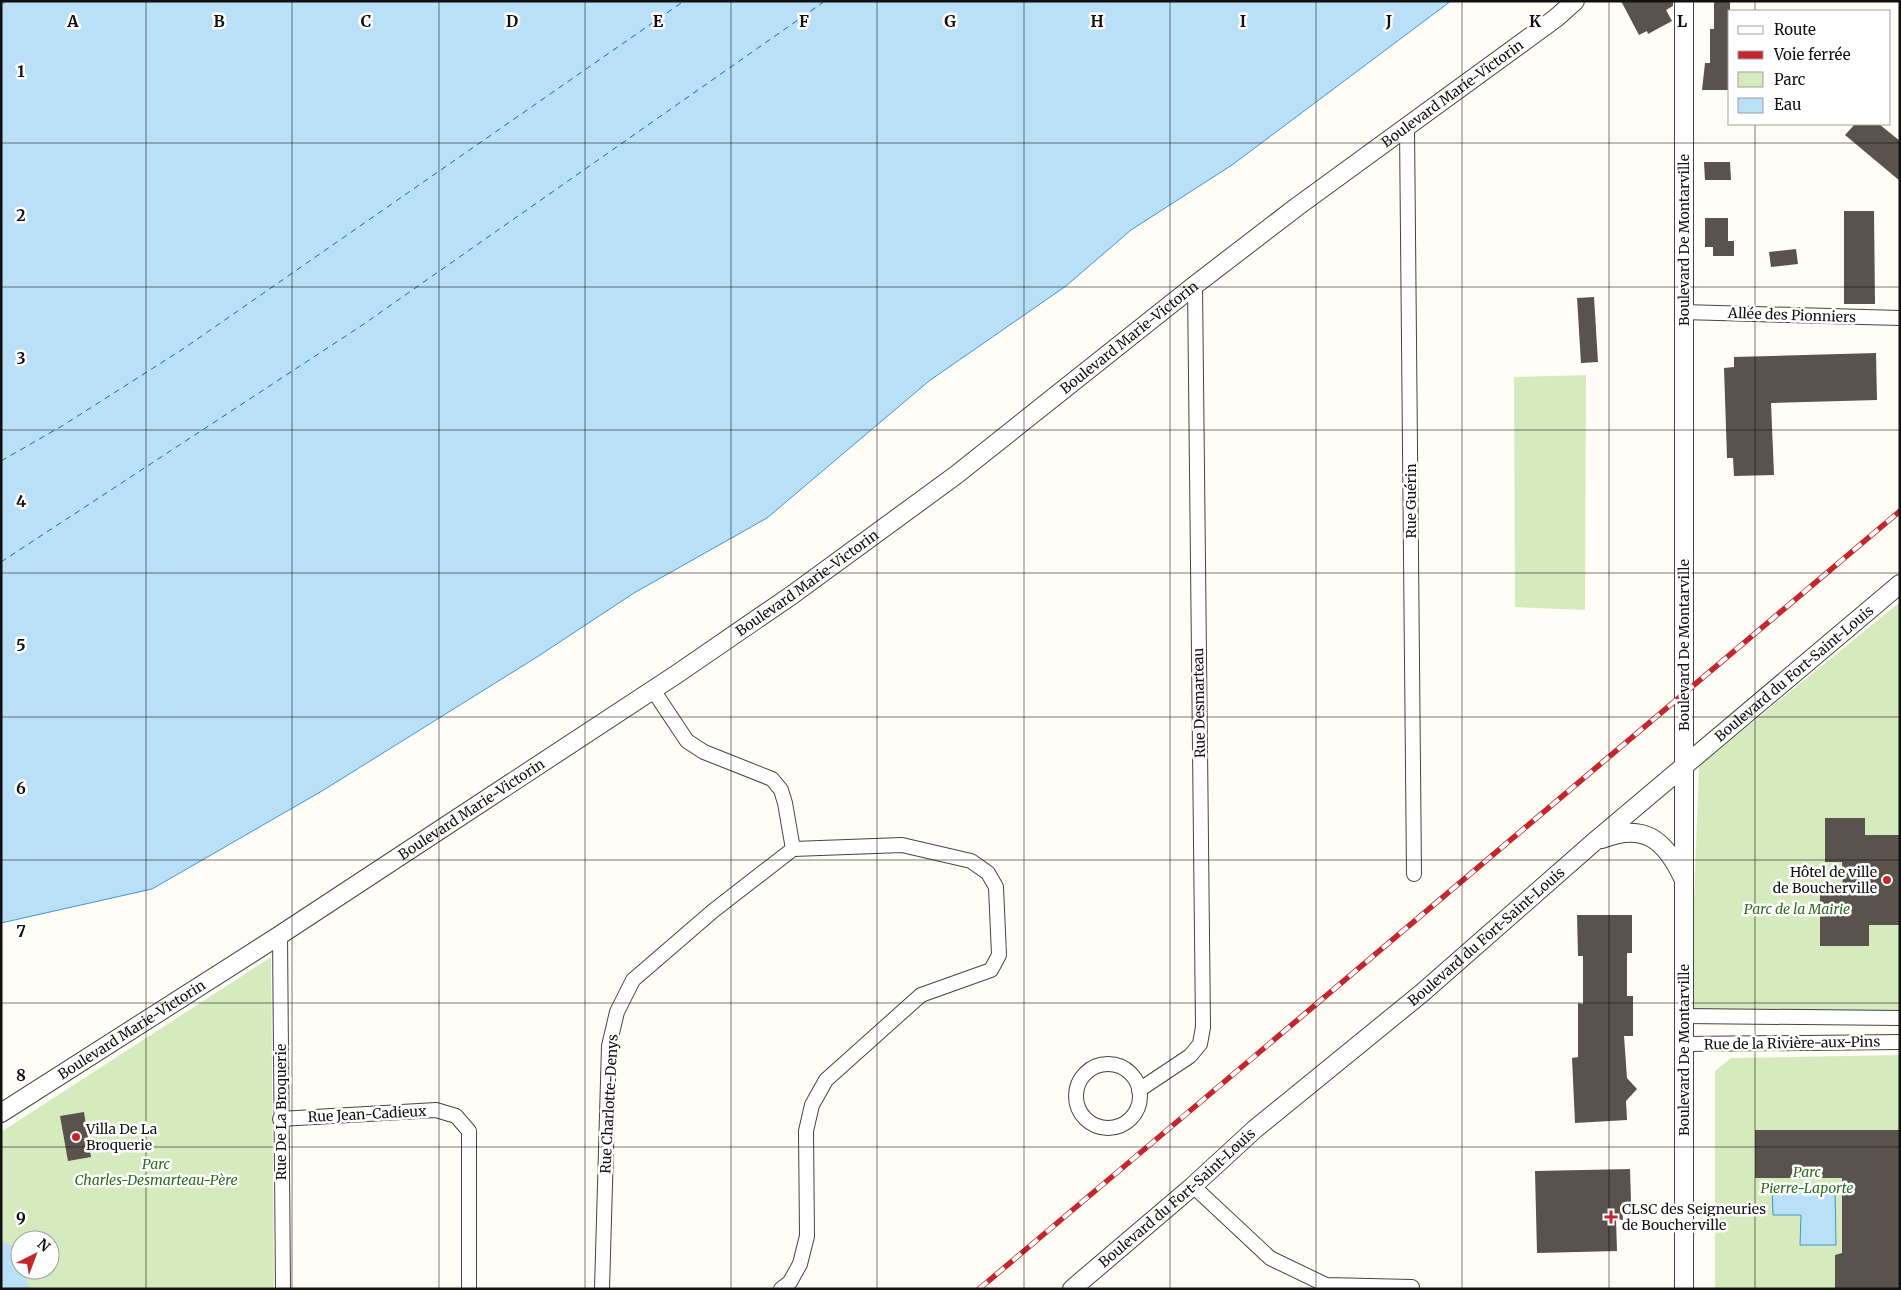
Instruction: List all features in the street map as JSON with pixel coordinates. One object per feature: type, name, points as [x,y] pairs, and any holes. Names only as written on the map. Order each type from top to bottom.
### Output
[{"type":"street","name":"Boulevard Marie-Victorin","points":[[1,1113],[280,935],[653,690],[876,536],[1298,206],[1556,18],[1575,1]]},
{"type":"street","name":"Boulevard De Montarville","points":[[1684,1],[1684,1289]]},
{"type":"street","name":"Rue Guérin","points":[[1407,128],[1414,874]]},
{"type":"street","name":"Rue Desmarteau","points":[[1139,1090],[1190,1056],[1200,1044],[1203,1027],[1195,285]]},
{"type":"street","name":"Allée des Pionniers","points":[[1684,312],[1900,318]]},
{"type":"street","name":"Boulevard du Fort-Saint-Louis","points":[[1072,1289],[1193,1186],[1255,1129],[1422,992],[1683,766],[1900,584]]},
{"type":"street","points":[[653,690],[687,741],[704,752],[772,779],[781,790],[793,849],[902,845],[970,861],[988,873],[996,887],[999,955],[991,970],[921,996],[826,1080],[812,1105],[806,1131],[807,1236],[800,1264],[790,1282],[781,1289]]},
{"type":"street","points":[[1594,842],[1625,832],[1649,836],[1670,854],[1684,881]]},
{"type":"street","name":"Rue Charlotte-Denys","points":[[602,1289],[609,1046],[617,1012],[633,980],[713,911],[793,849]]},
{"type":"street","name":"Rue De La Broquerie","points":[[280,935],[280,1119],[283,1289]]},
{"type":"street","name":"Rue de la Rivière-aux-Pins","points":[[1684,1016],[1900,1018]]},
{"type":"street","name":"Rue de la Rivière-aux-Pins","points":[[1684,1044],[1900,1042]]},
{"type":"street","points":[[1110,1064],[1125,1070],[1135,1080],[1139,1090],[1136,1111],[1130,1119],[1116,1126],[1100,1127],[1090,1122],[1082,1115],[1078,1105],[1078,1085],[1087,1072],[1100,1065],[1110,1064]]},
{"type":"street","name":"Rue Jean-Cadieux","points":[[280,1119],[436,1110],[456,1116],[469,1131],[469,1289]]},
{"type":"street","points":[[1193,1186],[1270,1258],[1326,1285],[1412,1287]]},
{"type":"green space","points":[[1586,375],[1585,610],[1515,607],[1514,377]]},
{"type":"green space","name":"Parc de la Mairie","points":[[1900,602],[1900,1018],[1690,1009],[1699,766]]},
{"type":"green space","name":"Parc Charles-Desmarteau-Père","points":[[271,957],[274,1289],[1,1289],[1,1132]]},
{"type":"green space","name":"Parc Pierre-Laporte","points":[[1900,1055],[1900,1289],[1715,1289],[1715,1071],[1731,1058]]},
{"type":"water","points":[[7,1],[1451,1],[1232,165],[1131,230],[1066,286],[929,381],[767,518],[634,593],[537,657],[322,791],[152,889],[1,923],[1,5]]},
{"type":"water","points":[[1835,1188],[1836,1245],[1800,1245],[1801,1215],[1773,1215],[1772,1189]]},
{"type":"building","points":[[1621,1],[1673,1],[1673,6],[1666,10],[1672,21],[1648,34],[1647,31],[1639,35]]},
{"type":"building","points":[[1714,1],[1730,1],[1730,10],[1728,10],[1728,90],[1702,90],[1705,63],[1710,63],[1710,29],[1714,29]]},
{"type":"building","points":[[1854,125],[1880,125],[1900,141],[1900,181],[1845,135]]},
{"type":"building","points":[[1704,162],[1730,162],[1731,180],[1705,180]]},
{"type":"building","points":[[1844,211],[1874,211],[1875,304],[1844,304]]},
{"type":"building","points":[[1705,218],[1728,218],[1728,241],[1734,241],[1734,256],[1713,256],[1713,247],[1705,247]]},
{"type":"building","points":[[1796,249],[1798,264],[1771,267],[1769,252]]},
{"type":"building","points":[[1594,297],[1598,362],[1581,363],[1577,298]]},
{"type":"building","points":[[1876,353],[1877,400],[1771,403],[1774,475],[1734,476],[1733,458],[1727,458],[1724,368],[1734,367],[1734,357]]},
{"type":"building","points":[[1825,818],[1865,818],[1865,835],[1900,835],[1900,925],[1869,925],[1869,946],[1820,946],[1820,895],[1843,895],[1842,862],[1825,862]]},
{"type":"building","points":[[1577,915],[1632,915],[1632,953],[1627,953],[1627,996],[1633,996],[1633,1036],[1624,1036],[1627,1078],[1637,1089],[1626,1101],[1627,1120],[1575,1123],[1572,1058],[1578,1057],[1578,1003],[1583,1004],[1583,956],[1578,956]]},
{"type":"building","name":"Villa De La Broquerie","points":[[84,1112],[91,1157],[68,1161],[60,1116]]},
{"type":"building","points":[[1755,1130],[1900,1130],[1900,1289],[1835,1289],[1835,1255],[1842,1253],[1842,1178],[1755,1178]]},
{"type":"building","points":[[1630,1169],[1631,1202],[1622,1203],[1623,1220],[1616,1219],[1617,1251],[1537,1253],[1535,1171]]},
{"type":"waterway","points":[[1,1257],[14,1289]]},
{"type":"ferry route","points":[[1,461],[62,426],[183,349],[684,1]]},
{"type":"ferry route","points":[[1,562],[361,326],[825,1]]},
{"type":"railway","points":[[979,1289],[1900,511]]},
{"type":"place","name":"Hôtel de ville de Boucherville","points":[[1887,880]]},
{"type":"place","name":"Villa De La Broquerie","points":[[76,1137]]},
{"type":"place","name":"CLSC des Seigneuries de Boucherville","points":[[1611,1217]]}]
